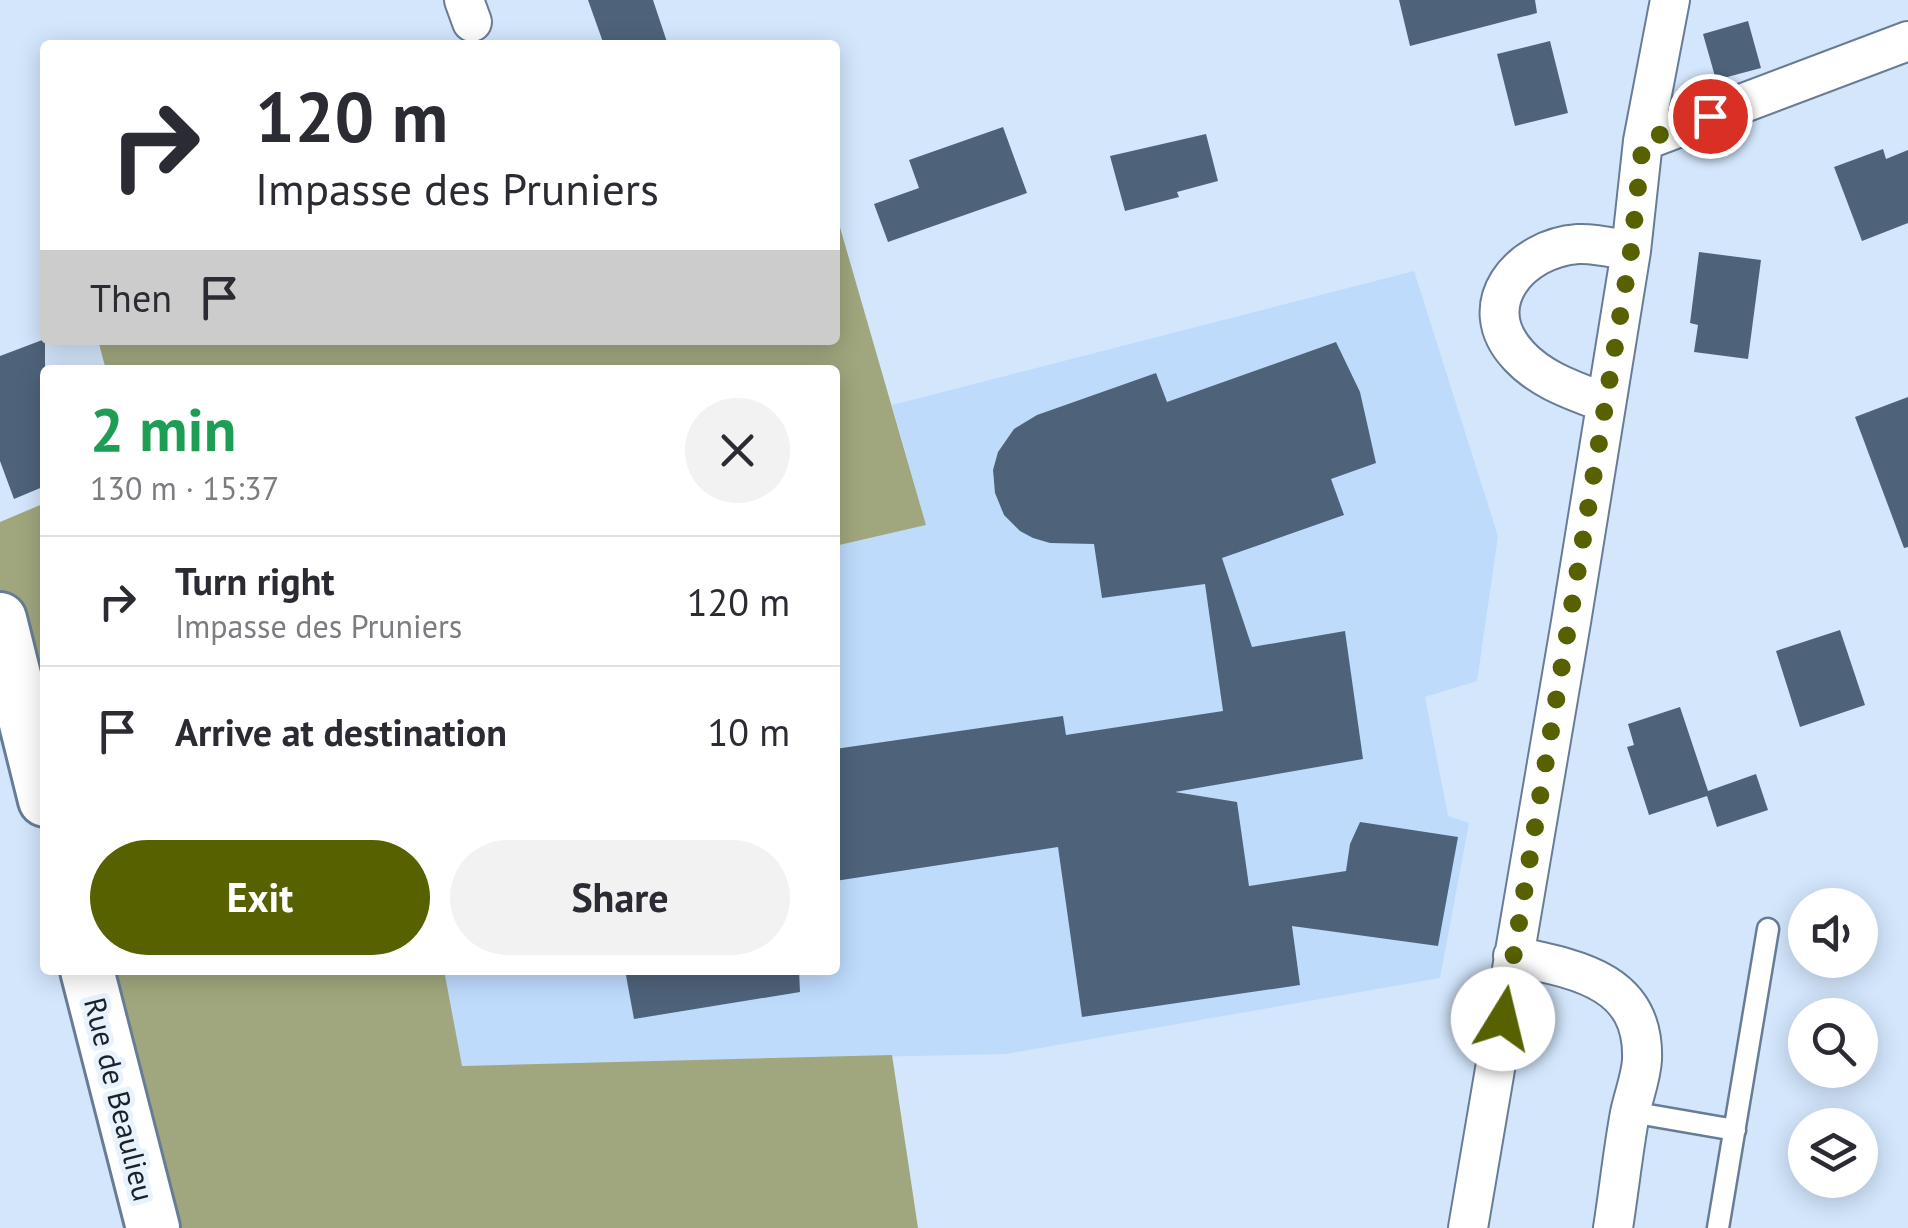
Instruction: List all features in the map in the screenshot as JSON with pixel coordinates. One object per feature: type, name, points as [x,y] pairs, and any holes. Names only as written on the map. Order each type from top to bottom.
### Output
[{"type":"street","points":[[1468,1228],[1631,251],[1643,141],[1670,0]]},
{"type":"street","points":[[1643,141],[1908,41]]},
{"type":"street","points":[[1606,403],[1550,380],[1517,354],[1504,333],[1499,304],[1506,284],[1524,262],[1548,250],[1579,244],[1631,251]]},
{"type":"street","points":[[0,619],[40,780]]},
{"type":"street","points":[[1514,956],[1577,970],[1611,988],[1630,1005],[1641,1027],[1642,1063],[1630,1112],[1613,1228]]},
{"type":"street","name":"Rue de Beaulieu","points":[[89,975],[153,1228]]},
{"type":"lane","points":[[1718,1228],[1768,928]]},
{"type":"lane","points":[[1630,1112],[1734,1130]]},
{"type":"shaded area","points":[[1414,271],[1498,536],[1477,681],[1425,697],[1448,816],[1469,823],[1440,978],[1006,1054],[461,1066],[445,975],[840,975],[840,545],[926,525],[892,405]]},
{"type":"green space","points":[[840,227],[926,525],[840,545],[840,365],[105,365],[99,345],[840,345]]},
{"type":"green space","points":[[40,505],[40,780],[0,619],[0,522]]},
{"type":"green space","points":[[88,975],[445,975],[462,1066],[892,1055],[918,1228],[153,1228]]},
{"type":"building","points":[[588,0],[653,0],[666,40],[602,40]]},
{"type":"building","points":[[1399,0],[1535,0],[1537,13],[1410,46]]},
{"type":"building","points":[[1748,21],[1761,68],[1716,80],[1703,34]]},
{"type":"building","points":[[1550,41],[1568,113],[1515,126],[1497,54]]},
{"type":"building","points":[[1003,127],[1027,193],[888,242],[874,204],[919,188],[909,160]]},
{"type":"building","points":[[1206,134],[1218,181],[1177,192],[1179,197],[1125,211],[1110,156]]},
{"type":"building","points":[[1883,149],[1886,159],[1908,150],[1908,223],[1862,241],[1834,167]]},
{"type":"building","points":[[1699,252],[1761,260],[1748,359],[1694,352],[1698,325],[1690,323]]},
{"type":"building","points":[[40,341],[40,345],[45,345],[45,365],[40,365],[40,488],[14,499],[0,461],[0,356]]},
{"type":"building","points":[[1336,342],[1360,392],[1376,463],[1331,479],[1344,515],[1222,558],[1252,647],[1345,631],[1363,759],[1175,792],[1237,802],[1249,886],[1346,871],[1350,844],[1360,822],[1458,837],[1438,946],[1292,926],[1300,985],[1082,1017],[1058,847],[840,880],[840,748],[1063,716],[1066,735],[1223,711],[1205,584],[1102,598],[1094,544],[1050,543],[1033,538],[1004,515],[995,493],[993,470],[998,452],[1014,429],[1037,415],[1156,373],[1167,402]]},
{"type":"building","points":[[1908,397],[1908,547],[1904,548],[1855,417]]},
{"type":"building","points":[[1840,630],[1865,705],[1800,727],[1776,651]]},
{"type":"building","points":[[1680,707],[1708,791],[1756,774],[1768,810],[1717,827],[1707,796],[1649,815],[1627,747],[1634,745],[1628,724]]},
{"type":"building","points":[[626,975],[799,975],[800,992],[634,1019]]},
{"type":"route","points":[[1503,1019],[1572,622],[1631,251],[1643,141],[1710,116]]}]
